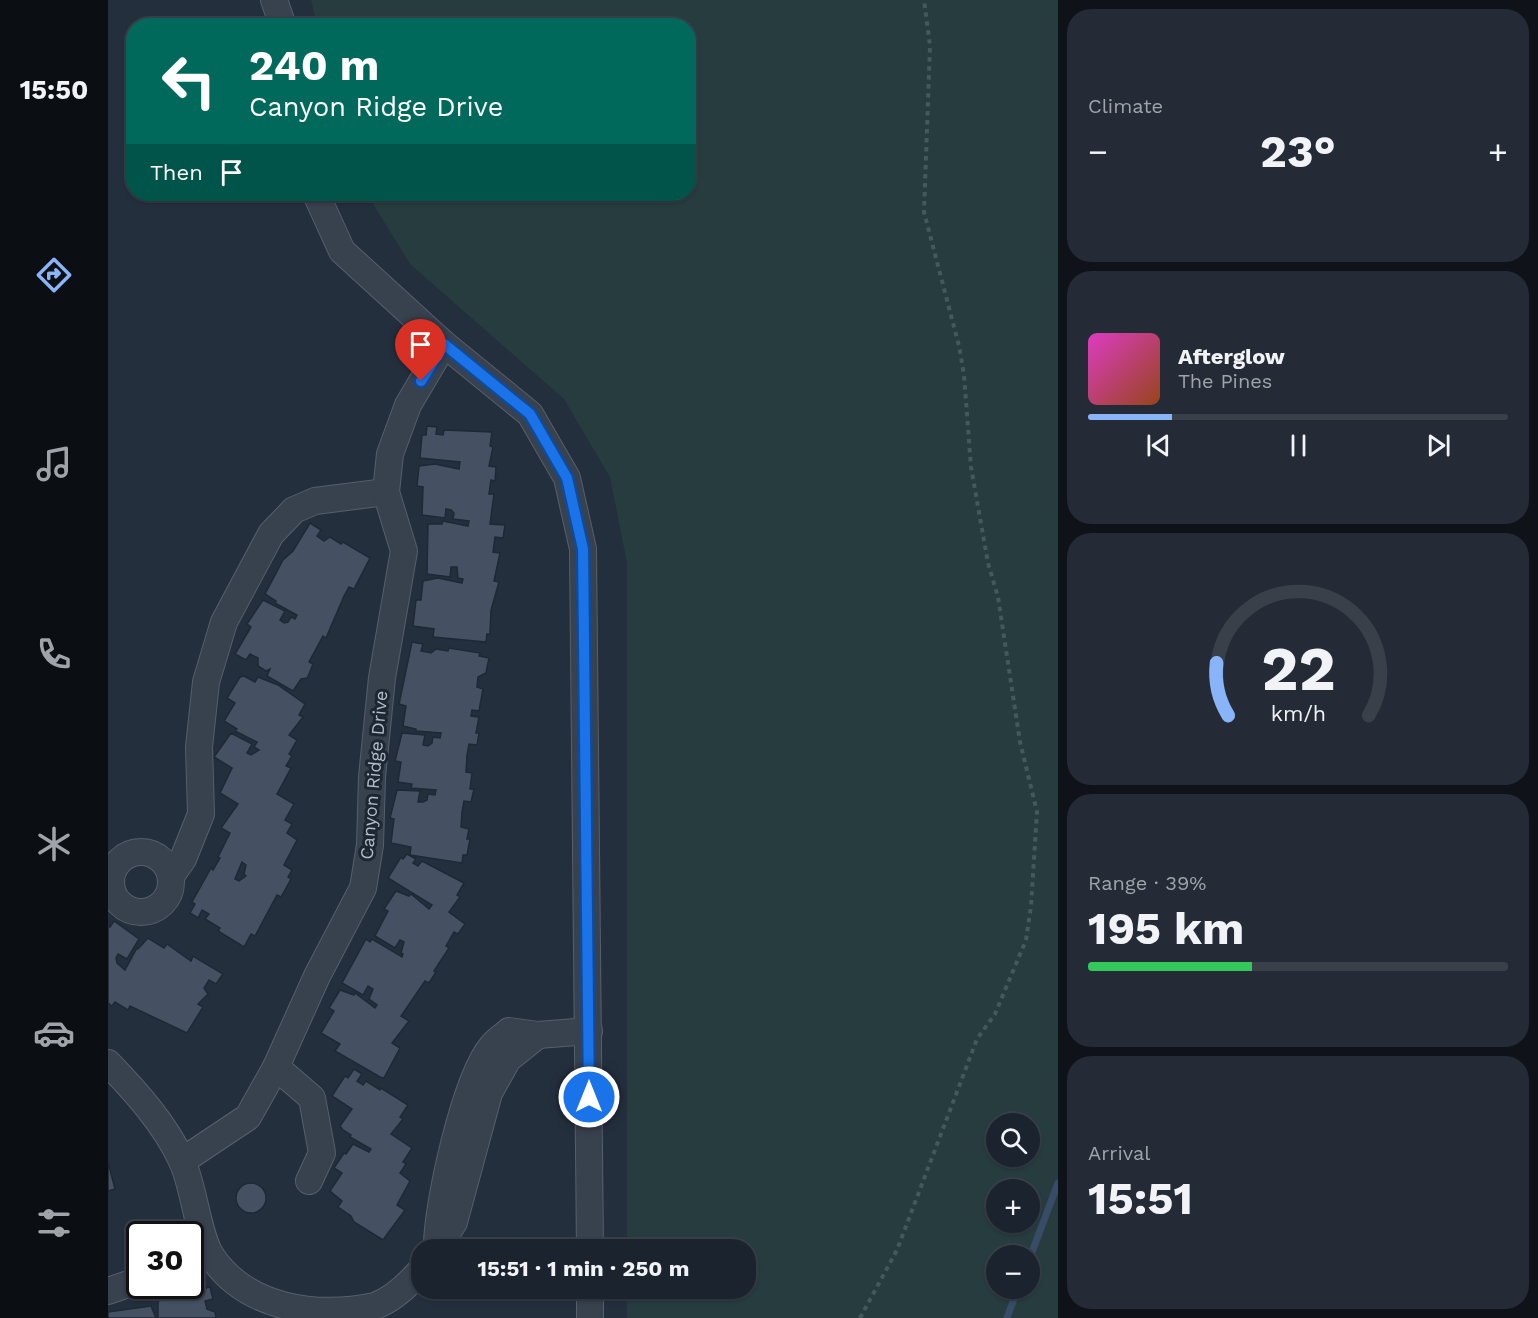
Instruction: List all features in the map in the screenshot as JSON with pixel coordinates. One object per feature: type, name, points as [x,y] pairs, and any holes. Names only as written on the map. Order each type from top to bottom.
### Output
[{"type":"street","points":[[274,0],[280,18]]},
{"type":"street","points":[[319,201],[342,251],[444,344],[530,414],[567,478],[583,549],[590,1239]]},
{"type":"street","name":"Canyon Ridge Drive","points":[[182,1161],[248,1117],[276,1067],[317,976],[363,888],[370,845],[372,777],[382,678],[404,551],[386,492],[390,454],[408,405],[444,344]]},
{"type":"street","points":[[171,876],[183,859],[201,814],[199,747],[206,682],[224,622],[271,534],[294,510],[315,501],[386,492]]},
{"type":"street","points":[[436,1239],[437,1221],[471,1085],[491,1047],[509,1031],[538,1035],[589,1031]]},
{"type":"street","points":[[108,1063],[143,1098],[182,1161],[194,1221]]},
{"type":"street","points":[[276,1067],[312,1098],[322,1153],[309,1181]]},
{"type":"street","points":[[204,1261],[236,1285],[273,1306],[308,1315],[344,1313],[376,1306],[411,1281]]},
{"type":"street","points":[[108,1291],[126,1285]]},
{"type":"street","points":[[590,1299],[590,1318]]},
{"type":"path","points":[[860,1318],[897,1250],[977,1040],[995,1014],[1026,940],[1035,857],[1037,812],[1020,742],[998,597],[987,562],[972,478],[964,375],[959,346],[924,212],[930,46],[924,0]]},
{"type":"green space","points":[[311,0],[1058,0],[1058,1318],[627,1318],[627,1299],[756,1299],[756,1239],[627,1239],[627,563],[610,477],[564,399],[410,264],[371,201],[696,201],[696,18],[315,18]]},
{"type":"building","points":[[427,426],[437,427],[436,434],[443,435],[444,430],[492,432],[490,446],[493,447],[489,466],[496,467],[495,481],[491,480],[489,494],[494,494],[490,524],[505,525],[503,538],[495,537],[493,552],[500,553],[494,581],[499,582],[491,610],[490,634],[487,634],[486,642],[433,637],[434,629],[413,626],[416,600],[421,600],[423,581],[438,578],[462,583],[463,579],[458,578],[457,567],[451,567],[450,577],[427,574],[428,524],[442,524],[443,521],[468,526],[469,521],[453,519],[454,513],[446,509],[445,518],[422,515],[423,487],[417,486],[419,466],[435,464],[459,469],[460,462],[420,458],[422,435],[426,435]]},
{"type":"building","points":[[310,523],[321,530],[317,536],[324,541],[330,537],[370,558],[354,589],[349,587],[326,638],[323,636],[309,662],[313,664],[307,678],[301,679],[293,691],[267,676],[270,669],[266,671],[258,666],[258,658],[250,654],[246,660],[235,654],[251,627],[247,624],[263,600],[285,611],[280,620],[284,623],[288,622],[291,617],[295,619],[297,615],[275,603],[276,601],[265,594],[283,560],[293,551]]},
{"type":"building","points":[[412,642],[423,644],[421,651],[431,653],[436,649],[448,651],[449,648],[480,653],[479,656],[489,658],[486,673],[478,677],[477,687],[483,689],[479,711],[472,710],[471,716],[479,717],[476,733],[479,733],[477,745],[469,744],[467,755],[466,772],[472,773],[470,789],[474,789],[471,802],[464,801],[462,812],[461,827],[469,829],[467,839],[470,839],[467,855],[463,855],[462,863],[410,855],[411,847],[391,843],[394,819],[390,818],[397,790],[420,791],[418,802],[423,802],[427,800],[428,794],[435,795],[436,790],[411,788],[412,784],[398,782],[401,762],[395,761],[402,733],[425,735],[423,745],[428,746],[432,743],[433,737],[440,738],[441,733],[416,731],[416,729],[403,726],[406,706],[399,704]]},
{"type":"building","points":[[244,676],[255,682],[258,677],[278,685],[305,704],[299,715],[303,717],[289,735],[297,740],[289,754],[292,756],[286,766],[291,768],[277,794],[294,804],[285,820],[292,824],[287,833],[297,840],[284,865],[292,870],[288,877],[291,879],[281,897],[277,895],[255,936],[251,934],[244,947],[218,931],[220,928],[205,919],[209,914],[202,910],[198,918],[190,913],[195,904],[192,902],[211,868],[213,870],[220,858],[218,857],[230,833],[221,828],[238,804],[220,793],[232,768],[214,757],[231,733],[252,744],[247,753],[251,755],[259,750],[254,747],[257,742],[235,731],[237,729],[224,721],[235,703],[227,698],[240,677]],"holes":[[[242,862],[246,865],[244,874],[246,876],[239,881],[235,879]]]},
{"type":"building","points":[[407,854],[416,859],[413,863],[418,866],[422,861],[464,883],[457,895],[460,897],[449,912],[465,924],[458,934],[454,932],[446,946],[449,948],[434,971],[436,972],[429,983],[425,981],[401,1016],[409,1021],[392,1043],[400,1048],[384,1078],[335,1051],[340,1044],[321,1033],[334,1011],[329,1008],[340,990],[354,995],[355,993],[375,1008],[377,1005],[369,999],[373,989],[368,986],[363,995],[342,983],[366,939],[370,942],[372,939],[402,957],[404,942],[400,940],[395,948],[375,936],[388,911],[384,909],[396,891],[409,896],[411,894],[429,909],[432,905],[388,878],[401,857],[403,859]]},
{"type":"building","points":[[114,921],[139,939],[127,959],[118,954],[116,958],[117,963],[125,970],[137,948],[148,938],[164,948],[167,944],[191,961],[193,956],[223,974],[216,984],[209,980],[204,988],[208,994],[198,1004],[203,1007],[187,1033],[130,1006],[128,1010],[115,1002],[112,1006],[108,1003],[108,926],[110,927]]},
{"type":"building","points":[[354,1069],[362,1074],[357,1081],[363,1085],[366,1081],[408,1105],[400,1117],[403,1119],[391,1134],[412,1148],[403,1162],[406,1164],[400,1173],[410,1181],[397,1205],[405,1210],[383,1240],[354,1222],[351,1216],[338,1207],[342,1201],[330,1191],[342,1173],[334,1168],[344,1153],[346,1154],[353,1144],[369,1152],[371,1149],[350,1137],[351,1135],[340,1126],[352,1109],[332,1096],[345,1076],[348,1078]]},
{"type":"building","points":[[108,1162],[115,1189],[108,1191]]},
{"type":"building","points":[[251,1183],[262,1187],[266,1198],[262,1209],[251,1213],[240,1209],[236,1198],[240,1187]]},
{"type":"building","points":[[210,1287],[213,1299],[205,1301],[207,1309],[215,1312],[216,1318],[158,1318],[158,1301],[204,1299],[204,1289]]},
{"type":"building","points":[[151,1306],[156,1318],[108,1318],[108,1312]]},
{"type":"waterway","points":[[1035,1245],[1058,1183]]},
{"type":"waterway","points":[[1007,1318],[1014,1299]]},
{"type":"route","points":[[421,381],[444,344],[530,414],[567,478],[583,549],[589,1097]]}]
